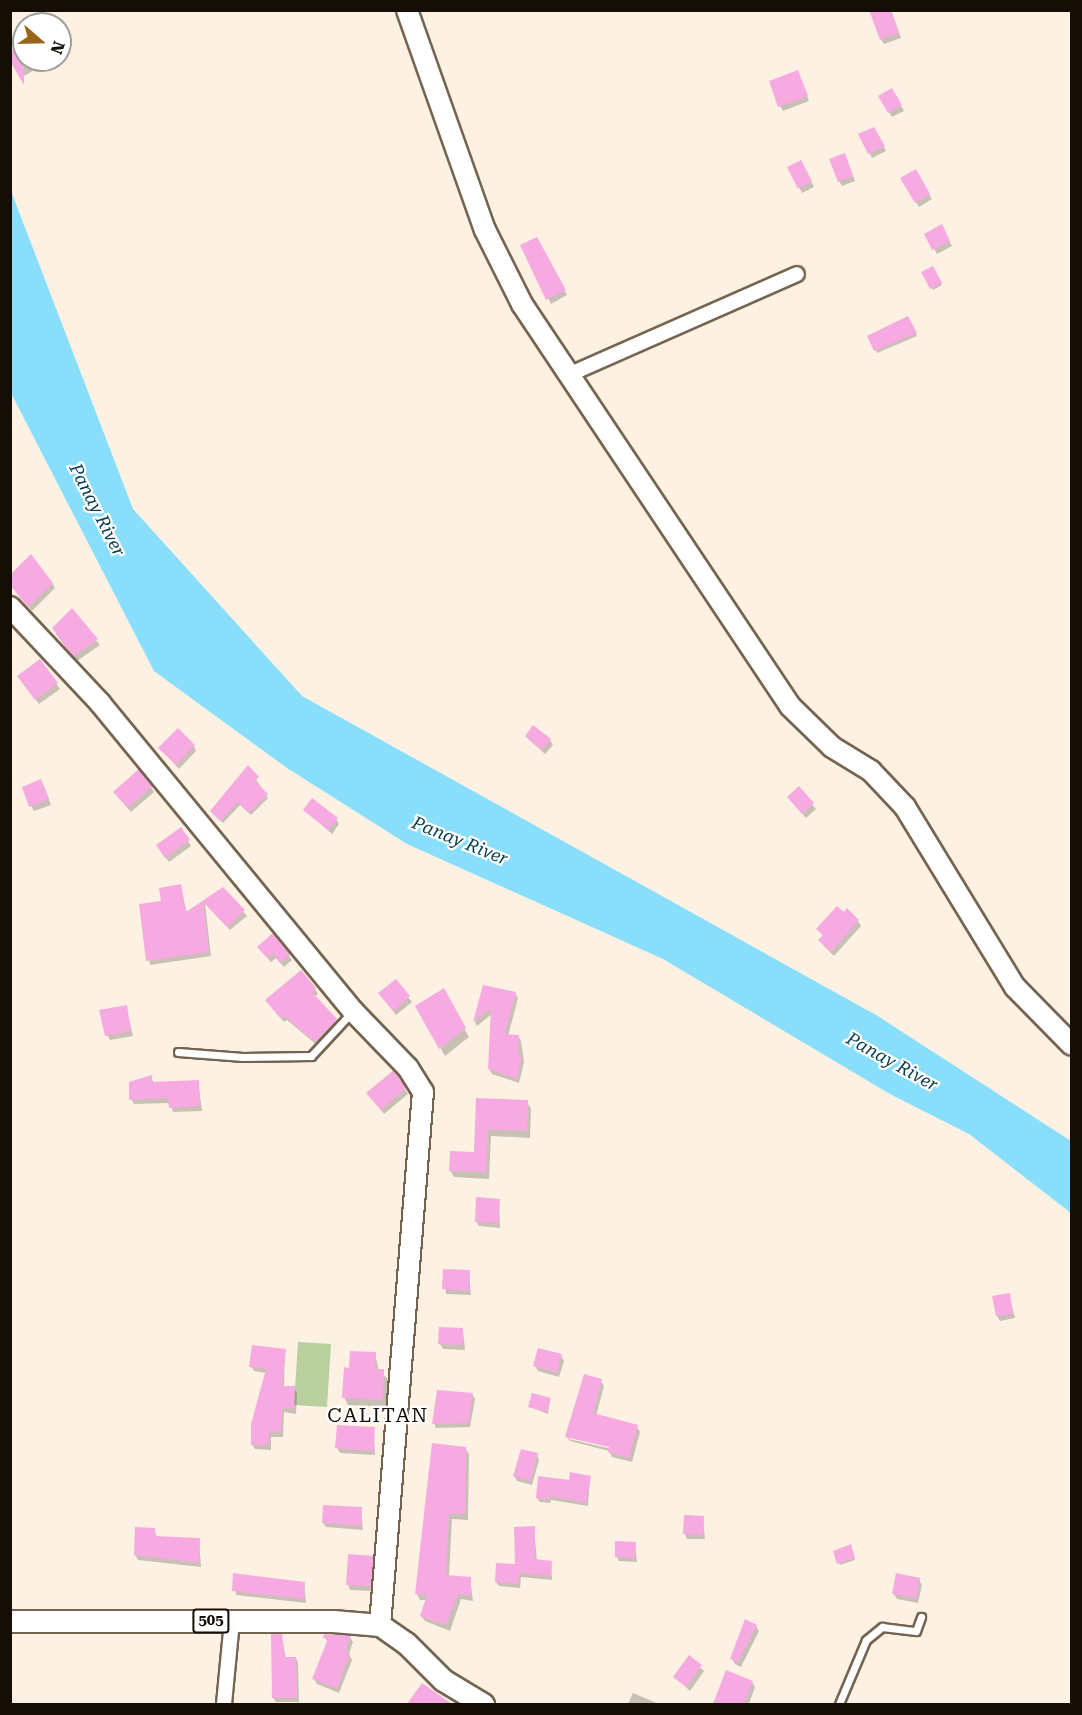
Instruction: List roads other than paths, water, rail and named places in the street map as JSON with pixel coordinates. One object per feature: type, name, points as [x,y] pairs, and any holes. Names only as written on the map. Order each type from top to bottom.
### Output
[{"type":"main road","name":"505","points":[[10,1621],[333,1621],[380,1625],[406,1643],[443,1680],[483,1704]]},
{"type":"street","points":[[407,10],[486,230],[522,304],[790,706],[832,747],[871,771],[905,807],[1015,987],[1071,1045]]},
{"type":"street","points":[[568,375],[797,274]]},
{"type":"street","points":[[10,606],[100,703],[353,1011],[408,1068],[423,1092],[424,1110],[380,1625]]},
{"type":"street","points":[[224,1704],[232,1622]]},
{"type":"lane","points":[[178,1052],[243,1057],[311,1056],[353,1011]]},
{"type":"lane","points":[[839,1704],[867,1640],[882,1627],[916,1631],[921,1617]]},
{"type":"water","name":"Panay River","points":[[11,191],[133,509],[302,696],[876,1015],[1071,1141],[1071,1213],[969,1134],[890,1094],[663,959],[407,844],[287,768],[154,671],[11,393]]},
{"type":"district","name":"CALITAN","points":[[378,1415]]}]
